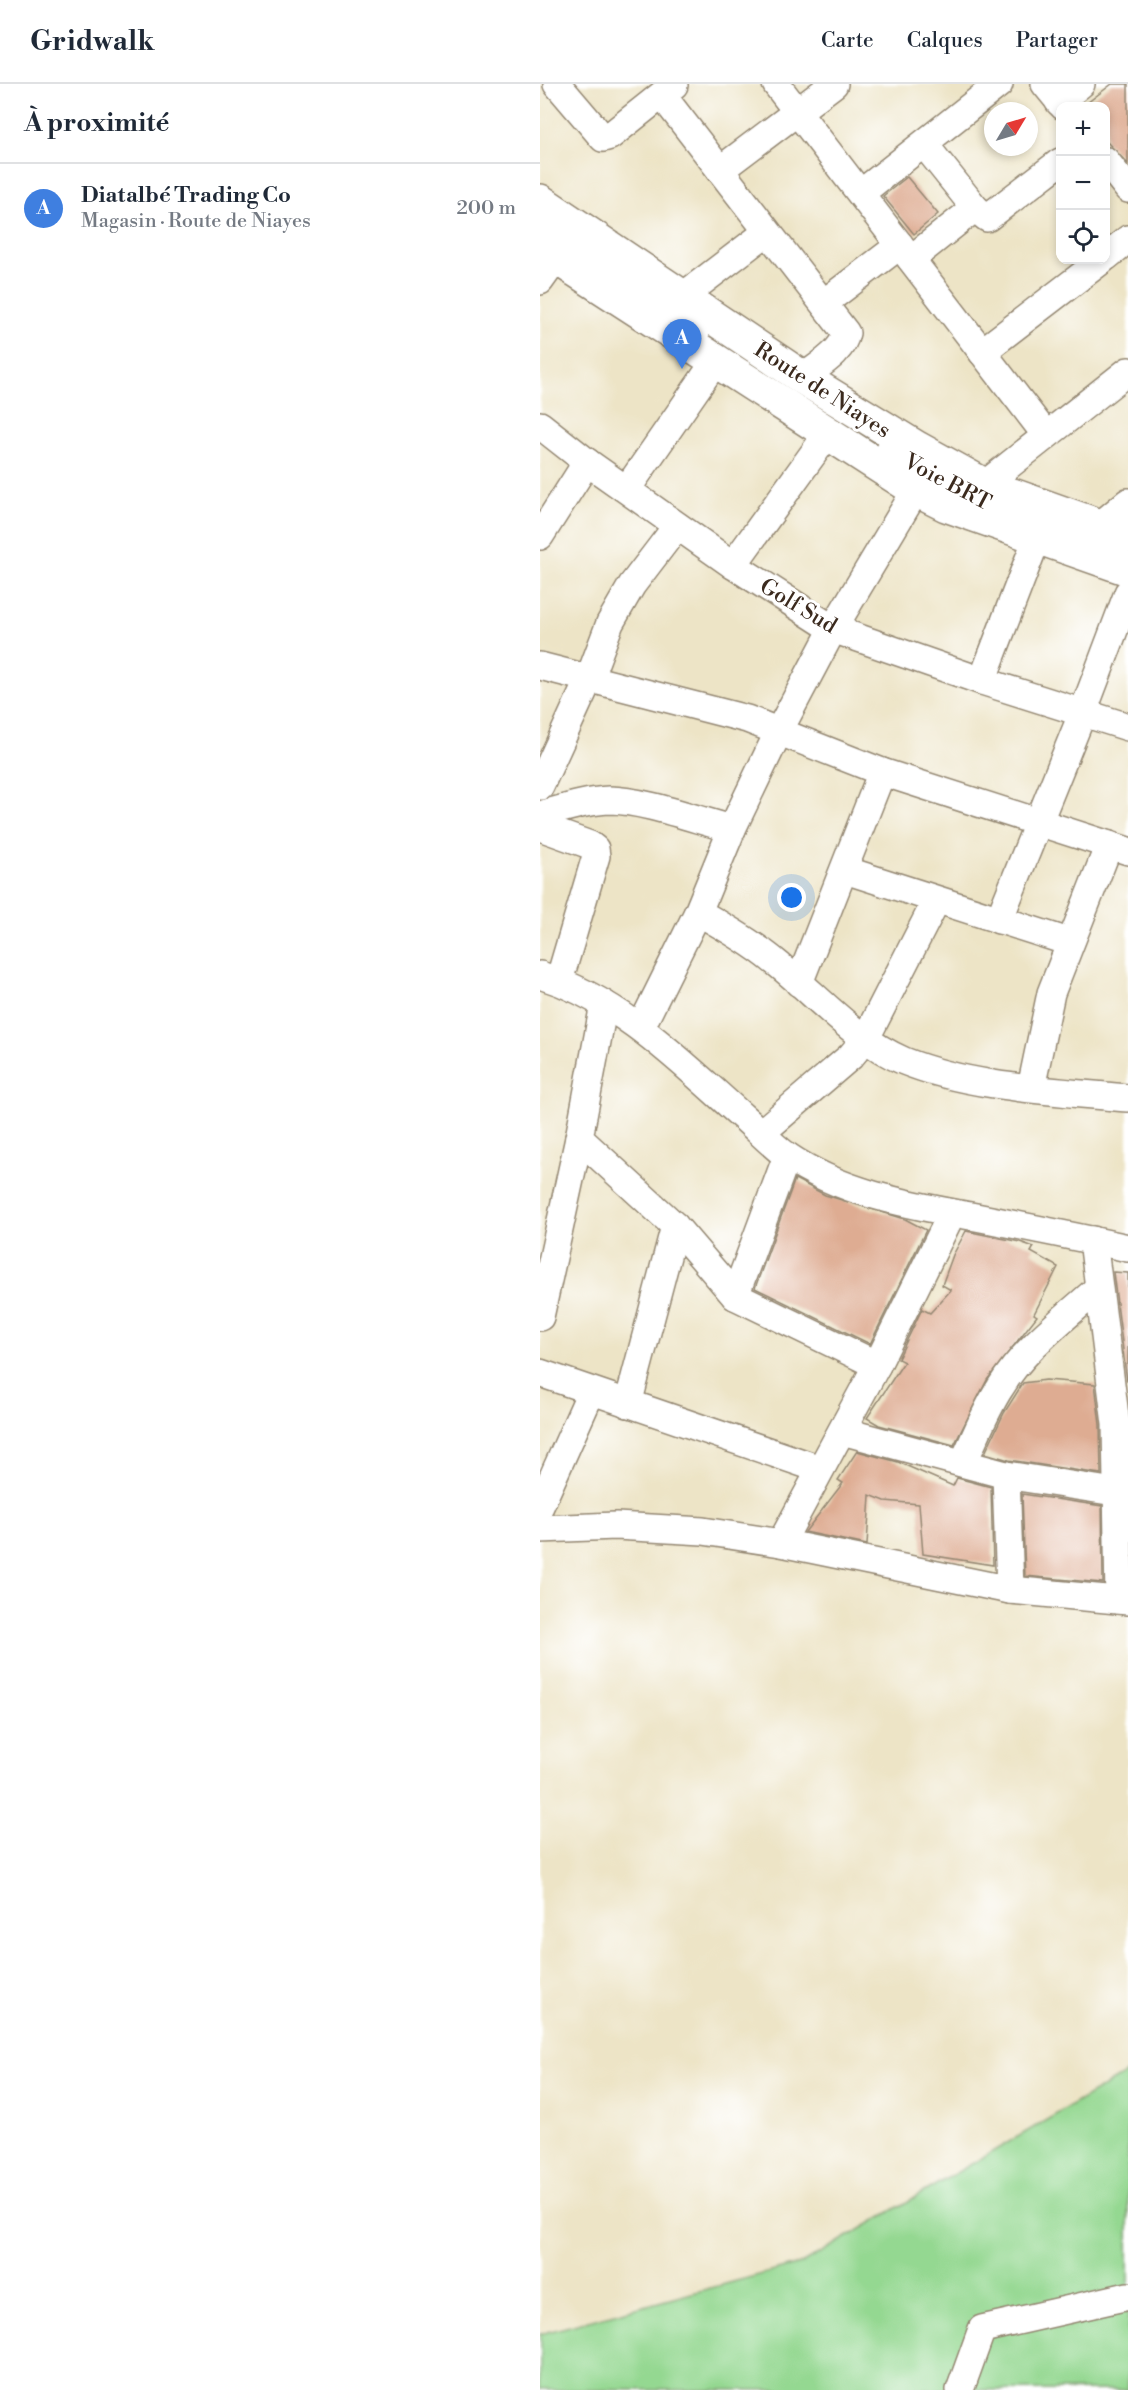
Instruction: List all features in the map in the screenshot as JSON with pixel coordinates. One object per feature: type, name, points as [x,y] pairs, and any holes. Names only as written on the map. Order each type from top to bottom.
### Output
[{"type":"main road","name":"Route de Niayes","points":[[540,201],[557,251],[916,490],[946,505],[1128,568]]},
{"type":"main road","name":"Route de Niayes","points":[[557,251],[682,297],[803,378],[917,448],[984,485],[1113,531]]},
{"type":"street","points":[[556,84],[603,138],[610,136],[669,89],[720,170],[846,333],[845,341],[803,378]]},
{"type":"street","points":[[776,84],[1046,435]]},
{"type":"street","points":[[720,170],[834,84]]},
{"type":"street","points":[[861,193],[999,84]]},
{"type":"street","points":[[1056,98],[1081,84]]},
{"type":"street","points":[[924,144],[982,217],[992,216],[1056,165]]},
{"type":"street","points":[[1110,166],[1128,189]]},
{"type":"street","points":[[824,303],[975,208]]},
{"type":"street","name":"Voie BRT","points":[[540,224],[557,251],[945,484],[1011,513],[1128,550]]},
{"type":"street","points":[[682,297],[767,232]]},
{"type":"street","points":[[1110,253],[1128,239]]},
{"type":"street","points":[[982,352],[1096,264]]},
{"type":"street","points":[[627,489],[717,359]]},
{"type":"street","points":[[984,485],[1128,371]]},
{"type":"street","name":"Golf Sud","points":[[540,424],[587,462],[677,526],[833,629],[982,681],[1128,727]]},
{"type":"street","points":[[733,565],[829,432]]},
{"type":"street","points":[[540,536],[587,462]]},
{"type":"street","points":[[641,1027],[698,912],[732,829],[779,730],[833,629],[916,490]]},
{"type":"street","points":[[1113,531],[1128,502]]},
{"type":"street","points":[[540,786],[589,679],[610,622],[632,585],[677,526]]},
{"type":"street","points":[[982,681],[1037,538]]},
{"type":"street","points":[[999,920],[1128,594]]},
{"type":"street","points":[[540,666],[747,719],[882,772],[1118,848],[1069,942],[1051,993],[1037,1049],[1031,1088]]},
{"type":"street","points":[[799,983],[882,772]]},
{"type":"street","points":[[540,815],[575,805],[610,800],[654,808],[732,829]]},
{"type":"street","points":[[540,827],[590,845],[595,849],[596,856],[550,978],[604,1004],[641,1027],[787,1156],[829,1180],[873,1196],[1128,1248]]},
{"type":"street","points":[[845,870],[1069,942]]},
{"type":"street","points":[[761,1133],[850,1056],[866,1038],[936,901]]},
{"type":"street","points":[[698,912],[736,933],[866,1038],[903,1060],[945,1074],[1031,1088],[1128,1098]]},
{"type":"street","points":[[540,1317],[547,1250],[579,1138],[604,1004]]},
{"type":"street","points":[[579,1138],[675,1226],[735,1296],[877,1365]]},
{"type":"street","points":[[735,1296],[787,1156]]},
{"type":"street","points":[[781,1543],[877,1365],[952,1213]]},
{"type":"street","points":[[628,1404],[675,1226]]},
{"type":"street","points":[[540,1529],[638,1527],[703,1531],[781,1543],[1010,1590],[1124,1601],[1115,1492],[1116,1424],[1093,1240]]},
{"type":"street","points":[[963,1463],[999,1389],[1017,1364],[1098,1289]]},
{"type":"street","points":[[540,1373],[819,1469]]},
{"type":"street","points":[[542,1497],[591,1392]]},
{"type":"street","points":[[842,1431],[1006,1475],[1115,1492]]},
{"type":"street","points":[[1006,1475],[1010,1590]]},
{"type":"street","points":[[960,2390],[982,2329],[1128,2296]]},
{"type":"green space","points":[[1128,2072],[1128,2390],[540,2390],[540,2334],[803,2263]]},
{"type":"building","points":[[1112,84],[1128,84],[1128,164],[1110,145],[1110,102],[1088,102]]},
{"type":"building","points":[[907,177],[938,214],[914,234],[883,196]]},
{"type":"building","points":[[795,1179],[825,1195],[905,1219],[926,1230],[870,1344],[755,1288]]},
{"type":"building","points":[[966,1231],[1034,1247],[1031,1252],[1058,1267],[1034,1314],[1037,1316],[987,1380],[954,1445],[879,1425],[867,1418],[904,1362],[898,1359],[922,1309],[930,1313],[951,1290],[942,1285],[953,1255]]},
{"type":"building","points":[[1113,1272],[1128,1273],[1128,1381],[1127,1381]]},
{"type":"building","points":[[1046,1380],[1095,1384],[1100,1425],[1101,1474],[1009,1460],[985,1453],[1004,1413],[1023,1383]]},
{"type":"building","points":[[857,1451],[898,1462],[953,1486],[957,1478],[991,1487],[993,1565],[923,1554],[919,1504],[885,1501],[870,1495],[867,1545],[805,1532],[843,1483],[838,1480]]},
{"type":"building","points":[[1022,1494],[1102,1506],[1103,1583],[1025,1576]]},
{"type":"place","name":"Diatalbé Trading Co","points":[[682,369]]}]
